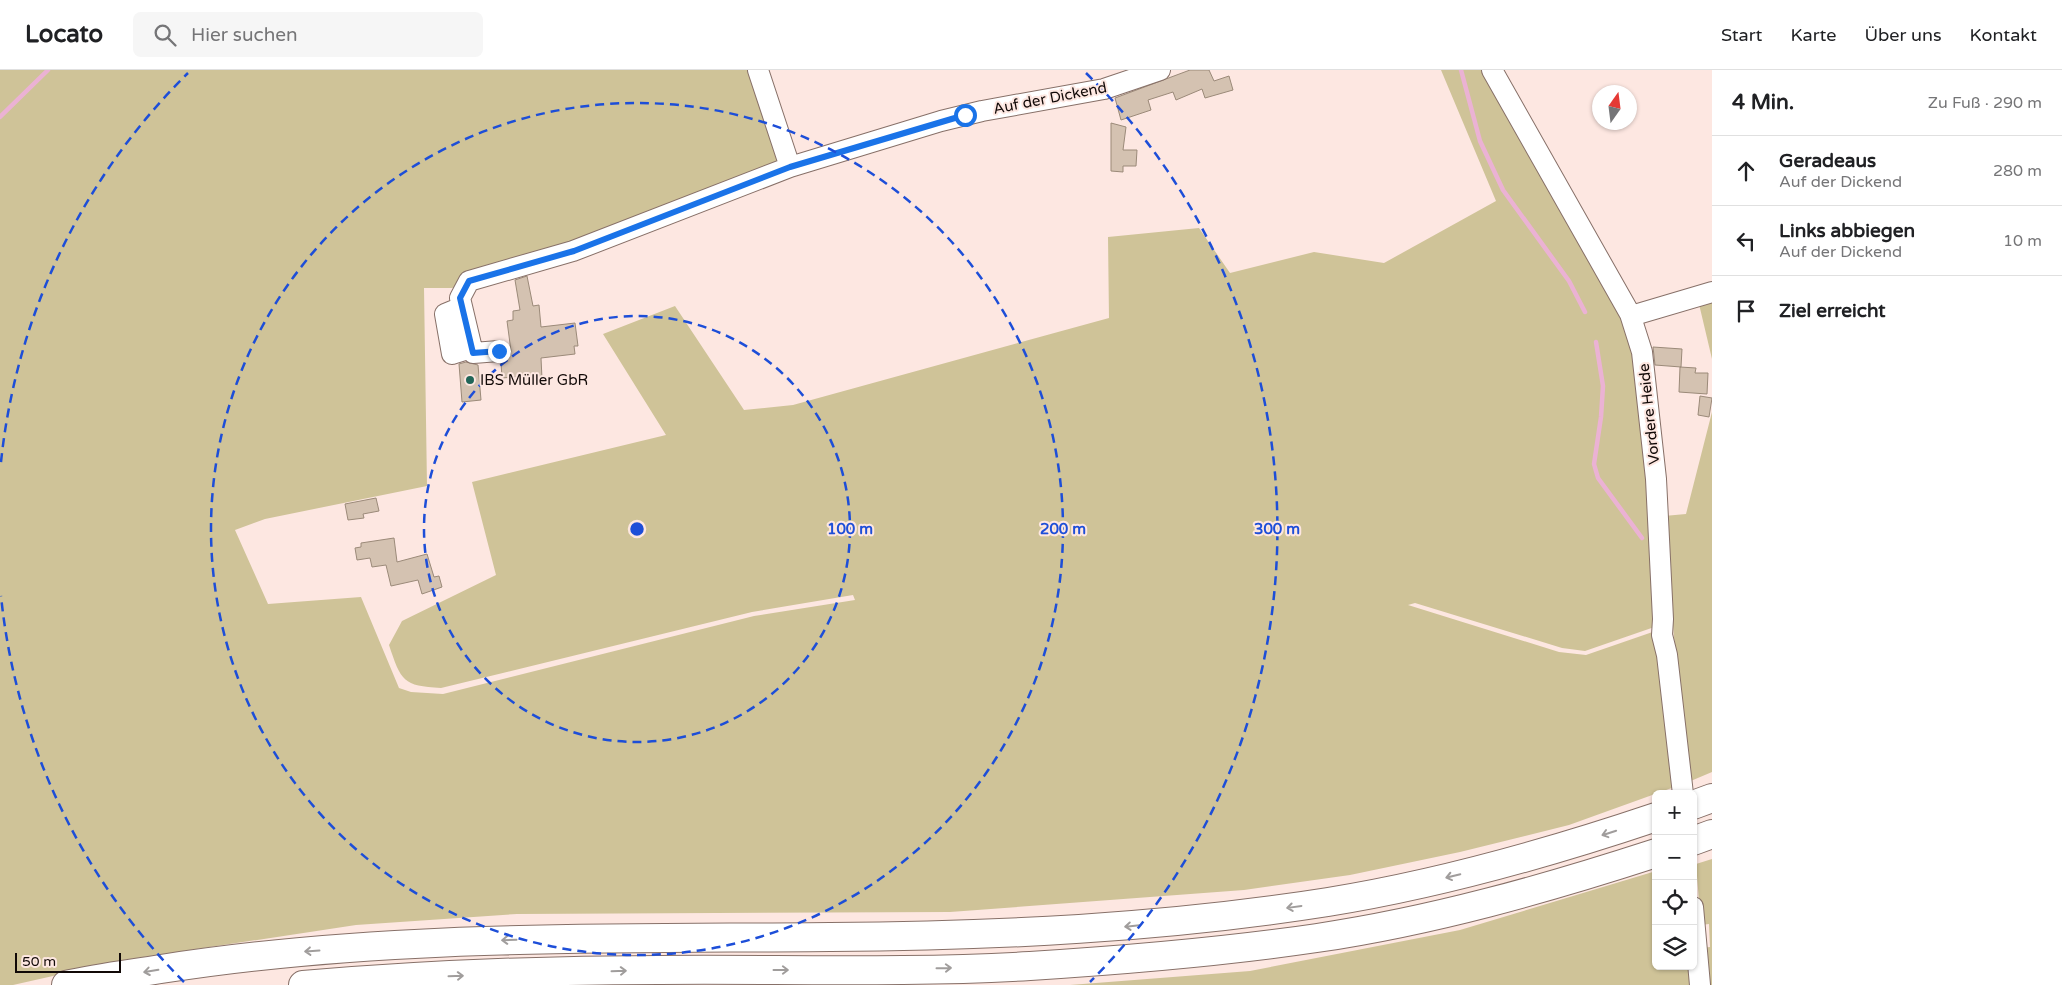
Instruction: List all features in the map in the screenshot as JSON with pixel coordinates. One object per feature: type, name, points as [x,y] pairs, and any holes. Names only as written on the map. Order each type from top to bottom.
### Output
[{"type":"highway","points":[[66,985],[287,952],[435,942],[557,938],[834,937],[1040,932],[1138,925],[1330,902],[1416,885],[1491,868],[1652,818]]},
{"type":"highway","points":[[303,985],[656,970],[1026,966],[1126,959],[1320,937],[1494,901],[1578,878],[1652,854]]},
{"type":"street","points":[[758,70],[790,167]]},
{"type":"street","name":"Auf der Dickend","points":[[499,351],[473,353],[460,298],[469,281],[574,251],[790,167],[941,121],[982,111],[1104,89],[1160,70]]},
{"type":"street","name":"Vordere Heide","points":[[1492,70],[1631,316],[1642,352],[1656,479],[1663,619],[1662,636],[1667,655],[1680,762],[1698,800]]},
{"type":"street","points":[[1631,316],[1712,292]]},
{"type":"street","points":[[1695,925],[1700,985]]},
{"type":"street","points":[[836,985],[878,969]]},
{"type":"shaded area","points":[[0,70],[754,70],[784,165],[591,247],[452,288],[424,288],[427,486],[265,519],[235,530],[268,604],[361,597],[399,688],[411,692],[443,694],[754,616],[855,600],[853,595],[752,612],[441,688],[419,686],[405,679],[397,667],[389,645],[402,621],[496,575],[472,482],[666,435],[603,334],[675,306],[744,410],[793,405],[1109,318],[1108,237],[1199,228],[1230,273],[1314,252],[1384,263],[1496,201],[1441,70],[1487,70],[1628,319],[1666,623],[1585,651],[1562,648],[1415,603],[1408,605],[1559,652],[1586,655],[1667,627],[1680,785],[1666,790],[1652,790],[1652,795],[1569,825],[1460,852],[1350,875],[1244,890],[950,912],[517,914],[356,925],[124,960],[13,985],[0,985]]},
{"type":"shaded area","points":[[1712,299],[1712,359],[1699,304]]},
{"type":"shaded area","points":[[1712,412],[1712,772],[1686,783],[1664,516],[1686,514]]},
{"type":"shaded area","points":[[1712,859],[1712,985],[1070,985],[1250,971],[1460,930],[1652,872],[1652,970],[1697,970],[1697,957],[1701,948],[1710,947],[1709,924],[1701,925],[1697,864]]},
{"type":"building","points":[[1190,70],[1209,70],[1214,81],[1229,76],[1233,90],[1205,98],[1202,89],[1176,100],[1173,92],[1148,100],[1151,110],[1121,120],[1115,98]]},
{"type":"building","points":[[1111,123],[1126,127],[1123,150],[1137,150],[1136,166],[1123,166],[1123,172],[1111,171]]},
{"type":"building","points":[[527,276],[533,306],[539,305],[541,327],[575,323],[578,346],[574,346],[575,354],[541,358],[542,379],[526,380],[526,376],[502,378],[501,363],[509,357],[511,351],[507,321],[513,320],[513,311],[520,310],[515,280]]},
{"type":"building","points":[[1653,347],[1682,349],[1681,367],[1655,365]]},
{"type":"building","name":"IBS Müller GbR","points":[[466,362],[478,365],[481,400],[462,402],[459,364]]},
{"type":"building","points":[[1680,367],[1696,368],[1695,373],[1708,373],[1707,394],[1679,392]]},
{"type":"building","points":[[1700,396],[1712,398],[1709,417],[1698,415]]},
{"type":"building","points":[[376,498],[379,511],[363,514],[364,518],[348,520],[345,504]]},
{"type":"building","points":[[394,538],[397,562],[427,554],[434,577],[439,576],[442,587],[422,594],[418,580],[391,586],[386,565],[372,567],[370,558],[357,560],[355,548],[361,547],[361,543]]},
{"type":"waterway","points":[[0,117],[48,70]]},
{"type":"waterway","points":[[1461,70],[1480,141],[1503,190],[1569,281],[1585,312]]},
{"type":"waterway","points":[[1596,342],[1603,386],[1601,417],[1594,464],[1598,478],[1642,538]]},
{"type":"place","name":"IBS Müller GbR","points":[[470,380]]},
{"type":"route","points":[[499,351],[473,353],[460,298],[469,281],[574,251],[790,167],[965,115]]}]
